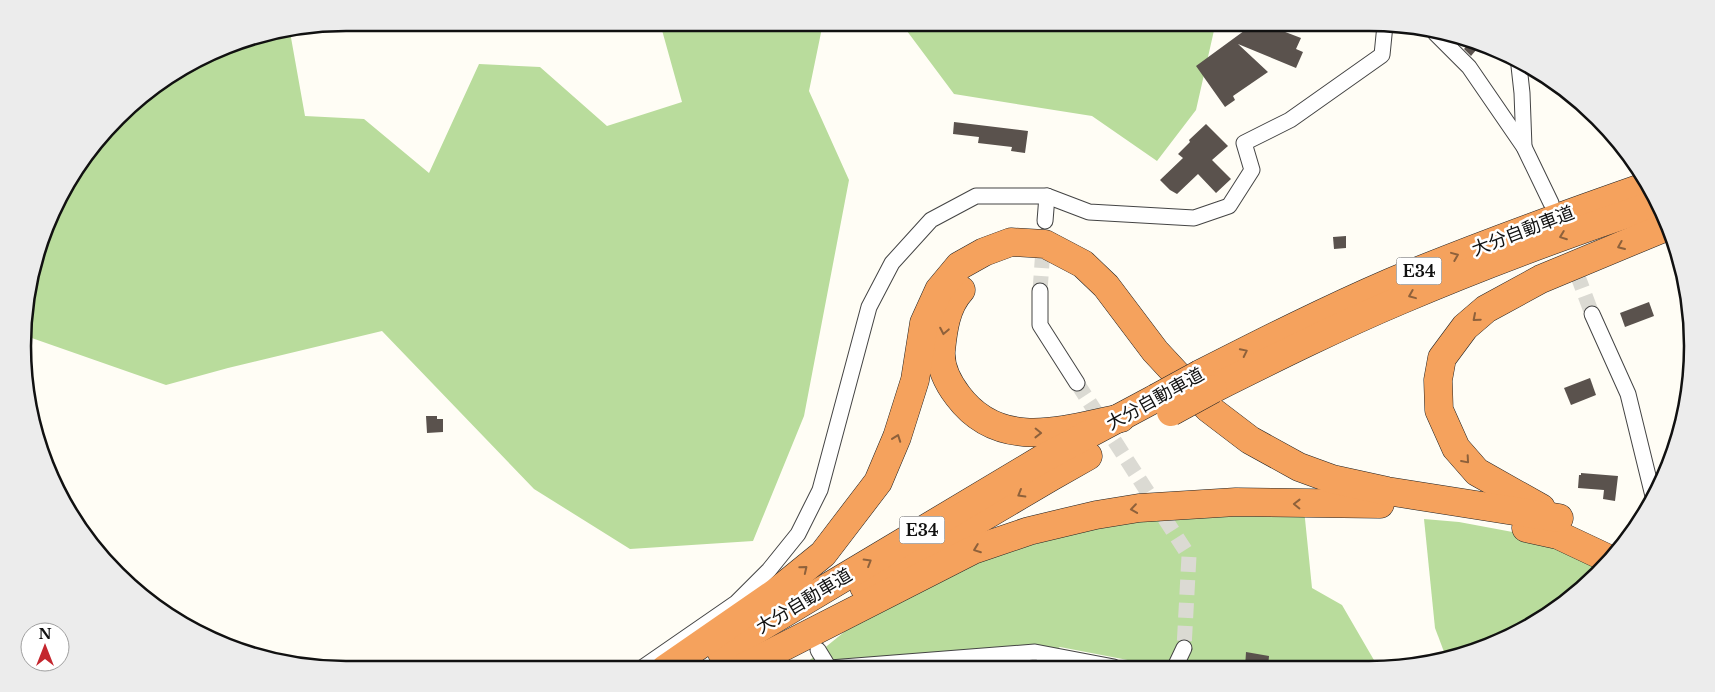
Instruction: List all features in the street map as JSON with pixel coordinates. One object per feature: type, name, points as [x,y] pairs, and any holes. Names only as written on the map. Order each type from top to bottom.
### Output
[{"type":"highway","name":"大分自動車道","points":[[742,661],[1034,486],[1163,405],[1292,328],[1390,283],[1475,248],[1641,188]]},
{"type":"highway","name":"大分自動車道","points":[[1206,381],[1482,267],[1582,229],[1650,206]]},
{"type":"highway","points":[[1615,543],[1559,518],[1477,472],[1456,448],[1439,410],[1438,380],[1442,358],[1465,327],[1486,309],[1540,279],[1661,229]]},
{"type":"highway","points":[[677,661],[775,593],[822,554],[836,537],[878,482],[897,437],[915,380],[924,323],[939,290],[959,266],[984,252],[1011,242],[1045,244],[1083,264],[1106,286],[1155,351],[1208,408],[1250,440],[1299,467],[1332,479],[1387,491],[1559,518]]},
{"type":"highway","points":[[1121,418],[1050,433],[1022,432],[999,427],[981,418],[966,407],[948,384],[940,360],[942,334],[949,308],[958,293],[984,268],[1011,260],[1036,259],[1059,265],[1080,278],[1109,306],[1128,332],[1200,415],[1215,429],[1243,449],[1302,480],[1338,494],[1380,504],[1519,526],[1558,535],[1604,556]]},
{"type":"highway","name":"大分自動車道","points":[[705,661],[1025,469],[1121,418],[1163,405]]},
{"type":"highway","points":[[756,661],[973,550],[1028,531],[1096,515],[1139,508],[1236,502],[1380,504]]},
{"type":"street","points":[[652,661],[736,603],[772,575],[798,534],[820,490],[869,307],[892,263],[931,220],[976,196],[1047,196],[1089,212],[1194,218],[1229,206],[1252,170],[1244,143],[1290,120],[1382,55],[1384,32]]},
{"type":"street","points":[[1442,40],[1469,67],[1524,147],[1551,203]]},
{"type":"street","points":[[1519,70],[1524,147]]},
{"type":"street","points":[[1045,221],[1047,196]]},
{"type":"street","points":[[1040,291],[1040,325],[1077,384]]},
{"type":"street","points":[[1592,314],[1628,394],[1651,486]]},
{"type":"street","points":[[1179,661],[1184,648]]},
{"type":"street","points":[[818,650],[825,661]]},
{"type":"street","points":[[920,661],[1035,652],[1079,661]]},
{"type":"green space","points":[[662,31],[821,31],[809,91],[849,180],[804,416],[753,541],[630,549],[534,489],[382,331],[166,385],[31,338],[37,285],[48,245],[73,189],[96,154],[123,123],[154,96],[189,73],[245,48],[291,36],[305,116],[364,119],[429,173],[479,64],[540,67],[607,126],[682,102]]},
{"type":"green space","points":[[907,31],[1214,31],[1196,110],[1157,161],[1092,116],[954,94]]},
{"type":"green space","points":[[1304,509],[1312,588],[1342,605],[1374,661],[1133,661],[1060,647],[1038,661],[809,661],[871,610],[965,564],[1133,516]]},
{"type":"green space","points":[[1424,519],[1459,522],[1555,540],[1600,561],[1577,583],[1544,608],[1489,637],[1444,652],[1435,628]]},
{"type":"building","points":[[1244,31],[1283,31],[1301,38],[1296,49],[1303,52],[1296,68],[1238,44],[1268,72],[1233,96],[1235,100],[1225,107],[1196,66]]},
{"type":"building","points":[[1466,47],[1476,50],[1471,56],[1464,49]]},
{"type":"building","points":[[954,122],[1028,131],[1025,153],[1011,151],[1012,147],[978,143],[979,137],[953,134]]},
{"type":"building","points":[[1206,124],[1228,146],[1212,160],[1231,179],[1216,193],[1198,174],[1177,194],[1160,180],[1183,158],[1178,154],[1190,142],[1189,140]]},
{"type":"building","points":[[1346,236],[1346,248],[1334,249],[1333,237]]},
{"type":"building","points":[[1649,302],[1654,316],[1625,327],[1620,313]]},
{"type":"building","points":[[1590,378],[1596,395],[1571,405],[1564,388]]},
{"type":"building","points":[[426,416],[437,416],[437,419],[443,419],[443,432],[427,433]]},
{"type":"building","points":[[1581,473],[1618,476],[1615,501],[1603,499],[1604,490],[1578,488],[1579,475]]},
{"type":"building","points":[[1246,652],[1269,656],[1269,661],[1245,661]]},
{"type":"tunnel","points":[[1040,291],[1045,221]]},
{"type":"tunnel","points":[[1561,231],[1592,314]]},
{"type":"tunnel","points":[[1077,383],[1189,556],[1184,648]]}]
